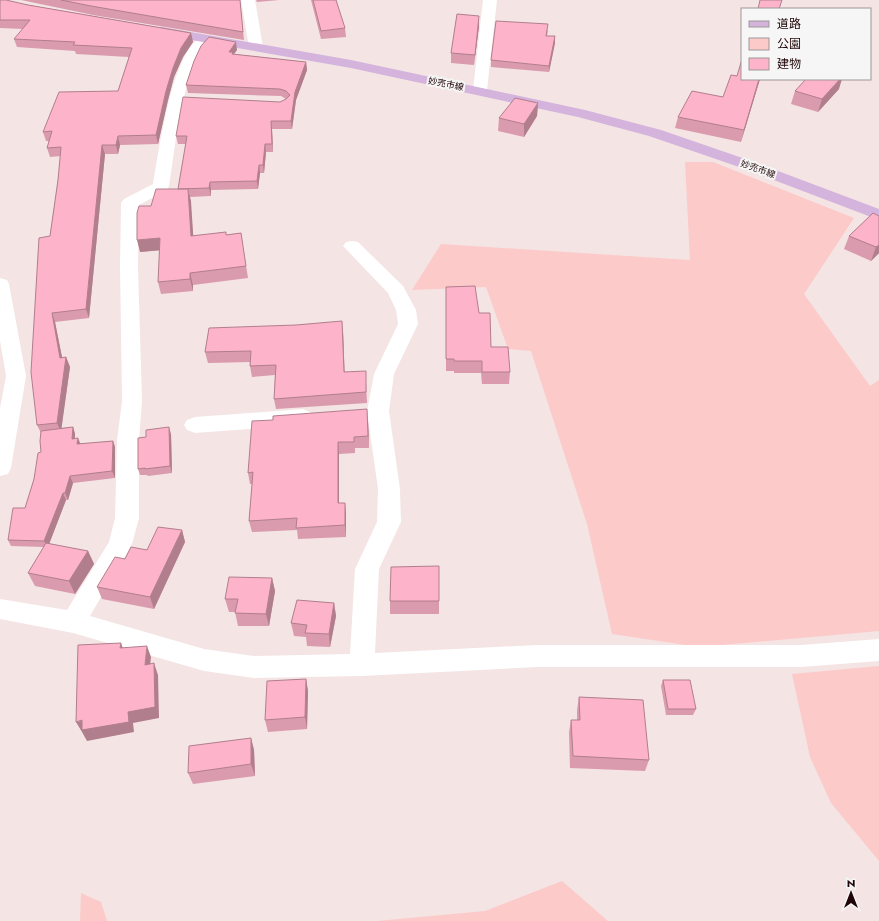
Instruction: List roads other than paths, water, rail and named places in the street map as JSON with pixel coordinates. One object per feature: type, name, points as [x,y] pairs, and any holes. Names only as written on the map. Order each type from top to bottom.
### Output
[{"type":"main road","name":"妙売市線","points":[[146,29],[351,64],[580,112],[655,133],[748,165],[879,215]]},
{"type":"street","points":[[248,0],[256,47]]},
{"type":"street","points":[[480,90],[490,0]]},
{"type":"street","points":[[73,622],[120,544],[127,518],[128,440],[132,401],[129,266],[130,203],[161,186],[186,98],[195,52],[206,39]]},
{"type":"street","points":[[352,246],[396,290],[406,310],[408,324],[384,374],[378,411],[389,489],[389,522],[367,569],[362,665]]},
{"type":"street","points":[[0,284],[16,376],[0,468]]},
{"type":"street","points":[[355,412],[378,411]]},
{"type":"street","points":[[195,425],[325,415]]},
{"type":"street","points":[[0,609],[73,622],[204,660],[254,667],[362,665],[537,656],[801,656],[879,650]]}]
